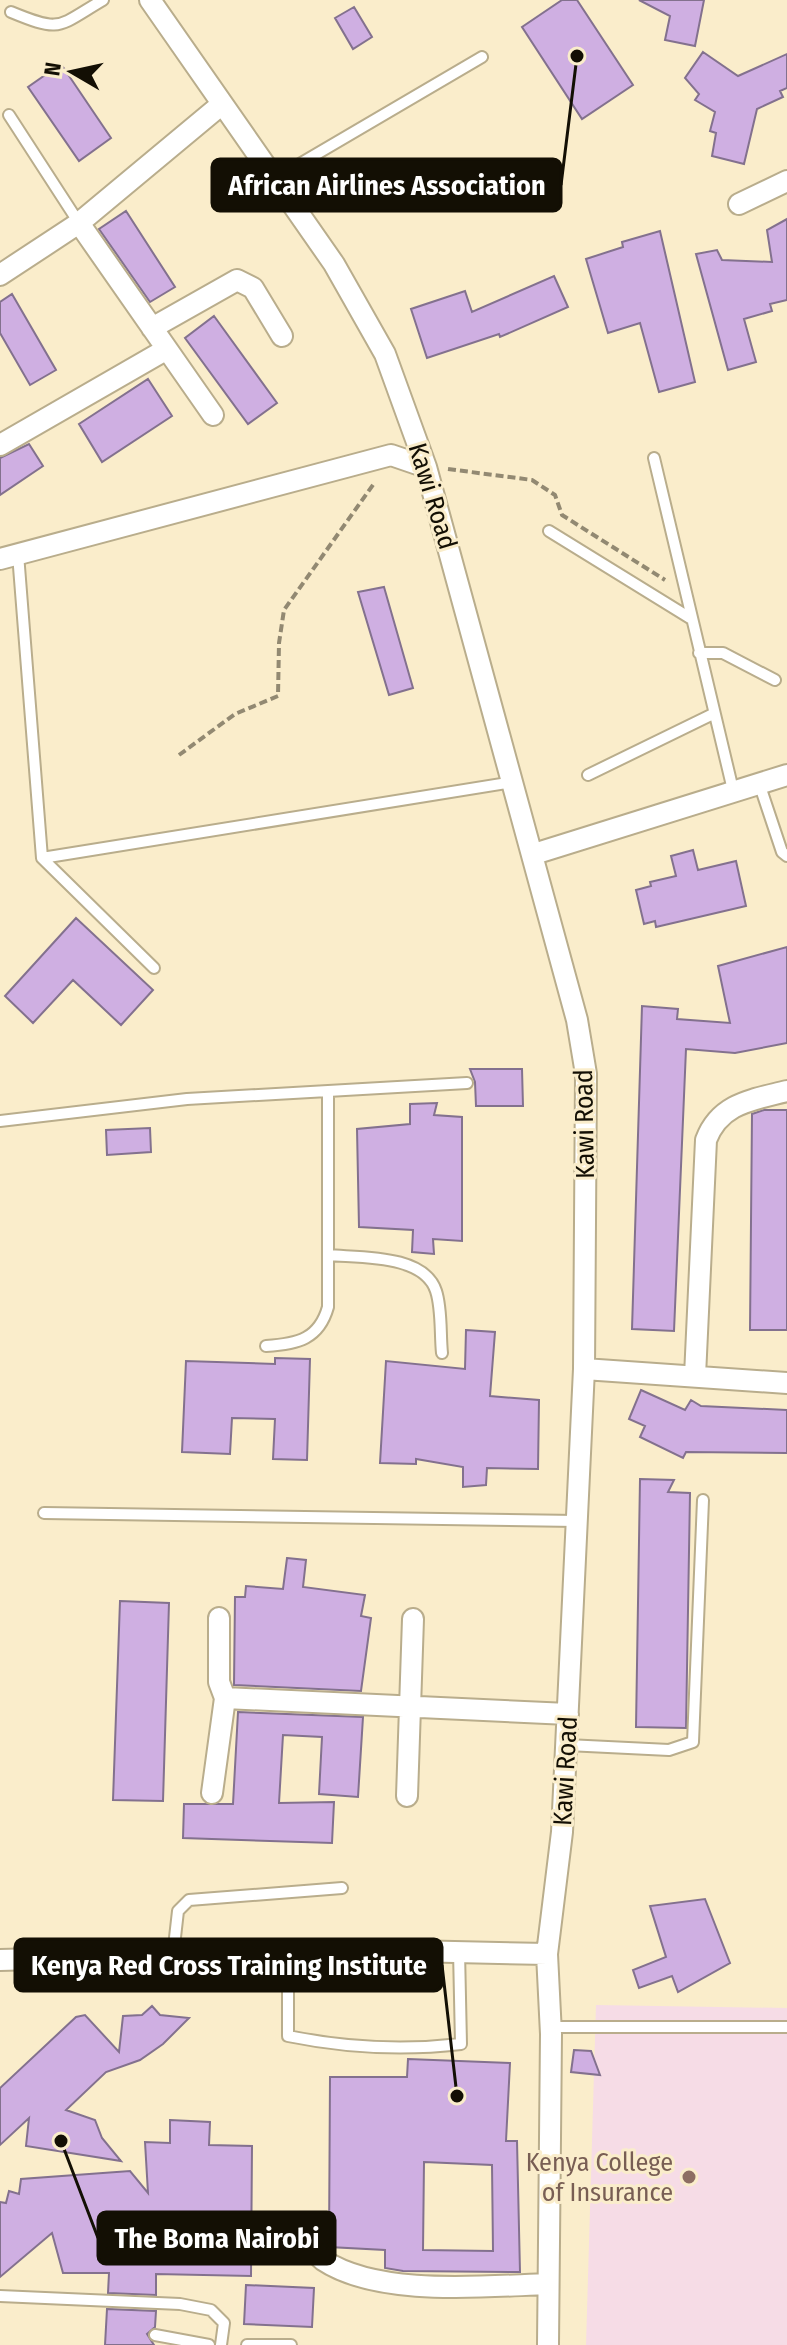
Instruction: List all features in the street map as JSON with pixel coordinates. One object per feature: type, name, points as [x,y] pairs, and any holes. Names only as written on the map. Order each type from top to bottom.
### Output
[{"type":"street","name":"Kawi Road","points":[[150,0],[272,180],[334,264],[385,354],[426,467],[577,1020],[586,1074],[584,1369],[562,1832],[547,1954],[550,2027],[548,2345]]},
{"type":"street","points":[[2,269],[79,223],[222,104]]},
{"type":"street","points":[[739,204],[787,181]]},
{"type":"street","points":[[79,223],[213,415]]},
{"type":"street","points":[[152,328],[237,280],[253,288],[282,336]]},
{"type":"street","points":[[0,445],[167,349]]},
{"type":"street","points":[[9,556],[391,455],[426,467]]},
{"type":"street","points":[[534,854],[787,775]]},
{"type":"street","points":[[695,1376],[706,1140],[720,1114],[735,1105],[787,1091]]},
{"type":"street","points":[[584,1369],[787,1383]]},
{"type":"street","points":[[212,1793],[225,1698],[219,1682],[219,1618]]},
{"type":"street","points":[[407,1796],[413,1619]]},
{"type":"street","points":[[225,1698],[568,1714]]},
{"type":"street","points":[[0,1960],[288,1952],[547,1954]]},
{"type":"street","points":[[303,2229],[321,2259],[383,2282],[433,2287],[548,2284]]},
{"type":"lane","points":[[11,12],[48,27],[59,25],[103,0]]},
{"type":"lane","points":[[272,180],[482,57]]},
{"type":"lane","points":[[9,115],[79,223]]},
{"type":"lane","points":[[654,458],[733,790]]},
{"type":"lane","points":[[549,531],[690,618]]},
{"type":"lane","points":[[9,556],[42,858],[154,968]]},
{"type":"lane","points":[[699,653],[723,653],[775,680]]},
{"type":"lane","points":[[588,775],[713,714]]},
{"type":"lane","points":[[42,858],[513,782]]},
{"type":"lane","points":[[759,783],[782,852],[787,856]]},
{"type":"lane","points":[[0,1121],[187,1099],[467,1083]]},
{"type":"lane","points":[[266,1346],[299,1343],[323,1323],[328,1307],[328,1091]]},
{"type":"lane","points":[[328,1255],[393,1261],[423,1272],[436,1290],[442,1353]]},
{"type":"lane","points":[[567,1745],[669,1750],[693,1742],[703,1500]]},
{"type":"lane","points":[[44,1513],[577,1521]]},
{"type":"lane","points":[[173,1955],[178,1911],[189,1900],[342,1888]]},
{"type":"lane","points":[[288,1952],[288,2036],[337,2046],[409,2050],[461,2044],[459,1951]]},
{"type":"lane","points":[[550,2027],[787,2027]]},
{"type":"lane","points":[[0,2296],[164,2302],[200,2307],[211,2310],[224,2323],[221,2345]]},
{"type":"lane","points":[[155,2335],[209,2345]]},
{"type":"lane","points":[[247,2345],[291,2345]]},
{"type":"path","points":[[179,755],[235,714],[278,696],[279,643],[284,610],[348,522],[391,455]]},
{"type":"shaded area","name":"Kenya College of Insurance","points":[[596,2005],[787,2008],[787,2345],[586,2345]]},
{"type":"building","points":[[562,0],[577,0],[633,85],[582,119],[522,27]]},
{"type":"building","points":[[639,0],[704,0],[695,46],[665,40],[670,16]]},
{"type":"building","points":[[354,7],[372,37],[353,49],[335,18]]},
{"type":"building","points":[[703,52],[738,76],[787,54],[787,88],[780,91],[783,97],[757,109],[744,164],[712,156],[716,133],[710,131],[715,112],[695,100],[699,94],[685,78]]},
{"type":"building","points":[[61,64],[111,138],[79,161],[28,87]]},
{"type":"building","points":[[126,211],[175,287],[150,302],[99,229]]},
{"type":"building","points":[[787,219],[787,300],[770,304],[772,311],[744,319],[756,362],[728,370],[696,254],[717,250],[722,260],[772,262],[767,230]]},
{"type":"building","points":[[660,231],[695,382],[659,392],[640,323],[608,333],[586,259],[623,247],[622,242]]},
{"type":"building","points":[[554,276],[568,307],[500,337],[499,334],[427,358],[411,309],[465,291],[472,312]]},
{"type":"building","points":[[12,294],[56,370],[30,385],[0,333],[0,302]]},
{"type":"building","points":[[214,316],[277,403],[248,424],[185,338]]},
{"type":"building","points":[[148,379],[172,416],[102,462],[79,424]]},
{"type":"building","points":[[29,444],[43,466],[0,495],[0,458]]},
{"type":"building","points":[[384,587],[413,688],[389,695],[358,592]]},
{"type":"building","points":[[693,850],[698,870],[736,861],[746,906],[656,927],[655,921],[644,924],[636,890],[651,886],[650,882],[676,876],[671,856]]},
{"type":"building","points":[[76,918],[153,990],[121,1025],[73,980],[33,1023],[5,996]]},
{"type":"building","points":[[787,947],[787,1043],[735,1053],[686,1049],[674,1331],[632,1329],[642,1006],[678,1009],[677,1019],[730,1023],[718,966]]},
{"type":"building","points":[[470,1069],[522,1069],[523,1106],[476,1106],[475,1082]]},
{"type":"building","points":[[437,1103],[434,1115],[462,1117],[462,1241],[433,1239],[434,1254],[412,1252],[413,1230],[359,1227],[357,1129],[410,1124],[410,1104]]},
{"type":"building","points":[[764,1110],[787,1110],[787,1330],[750,1330],[752,1114]]},
{"type":"building","points":[[150,1128],[151,1152],[107,1155],[106,1130]]},
{"type":"building","points":[[466,1330],[495,1332],[490,1396],[539,1400],[538,1469],[487,1468],[486,1485],[463,1487],[463,1467],[416,1459],[416,1464],[380,1463],[386,1361],[465,1369]]},
{"type":"building","points":[[275,1358],[310,1359],[307,1460],[273,1459],[275,1419],[232,1418],[230,1454],[182,1452],[186,1361],[275,1364]]},
{"type":"building","points":[[641,1390],[685,1410],[691,1400],[701,1406],[787,1410],[787,1453],[686,1452],[683,1458],[640,1437],[645,1426],[629,1419]]},
{"type":"building","points":[[640,1479],[674,1480],[668,1492],[690,1493],[686,1728],[636,1727]]},
{"type":"building","points":[[287,1558],[306,1560],[303,1587],[365,1595],[361,1616],[371,1618],[361,1691],[234,1685],[235,1597],[245,1597],[246,1586],[283,1589]]},
{"type":"building","points":[[120,1601],[169,1603],[163,1801],[113,1800]]},
{"type":"building","points":[[238,1712],[363,1717],[358,1797],[319,1794],[322,1737],[283,1735],[279,1803],[334,1802],[332,1843],[183,1838],[184,1804],[233,1804]]},
{"type":"building","points":[[705,1899],[730,1963],[678,1992],[672,1976],[639,1988],[633,1970],[666,1957],[650,1906]]},
{"type":"building","points":[[152,2006],[160,2015],[189,2018],[163,2044],[140,2060],[106,2072],[66,2110],[95,2120],[102,2138],[121,2161],[26,2146],[29,2118],[0,2145],[0,2088],[76,2017],[85,2015],[119,2052],[123,2016],[142,2015]]},
{"type":"building","points":[[574,2050],[591,2051],[600,2075],[571,2072]]},
{"type":"building","points":[[408,2059],[510,2063],[506,2141],[517,2141],[520,2272],[403,2271],[385,2268],[385,2250],[329,2247],[330,2077],[407,2077]],"holes":[[[424,2162],[492,2165],[493,2251],[423,2250]]]},
{"type":"building","points":[[170,2120],[210,2122],[209,2145],[252,2146],[251,2276],[156,2274],[156,2295],[108,2293],[109,2273],[63,2273],[52,2233],[0,2277],[0,2202],[6,2203],[9,2191],[19,2194],[21,2179],[130,2171],[148,2193],[145,2142],[170,2143]]},
{"type":"building","points":[[246,2285],[314,2288],[312,2327],[244,2324]]},
{"type":"building","points":[[107,2309],[156,2311],[155,2327],[147,2334],[154,2345],[105,2345]]},
{"type":"place","name":"African Airlines Association","points":[[577,56]]},
{"type":"place","name":"Kenya Red Cross Training Institute","points":[[457,2096]]},
{"type":"place","name":"The Boma Nairobi","points":[[61,2141]]},
{"type":"place","name":"Kenya College of Insurance","points":[[689,2177]]}]
